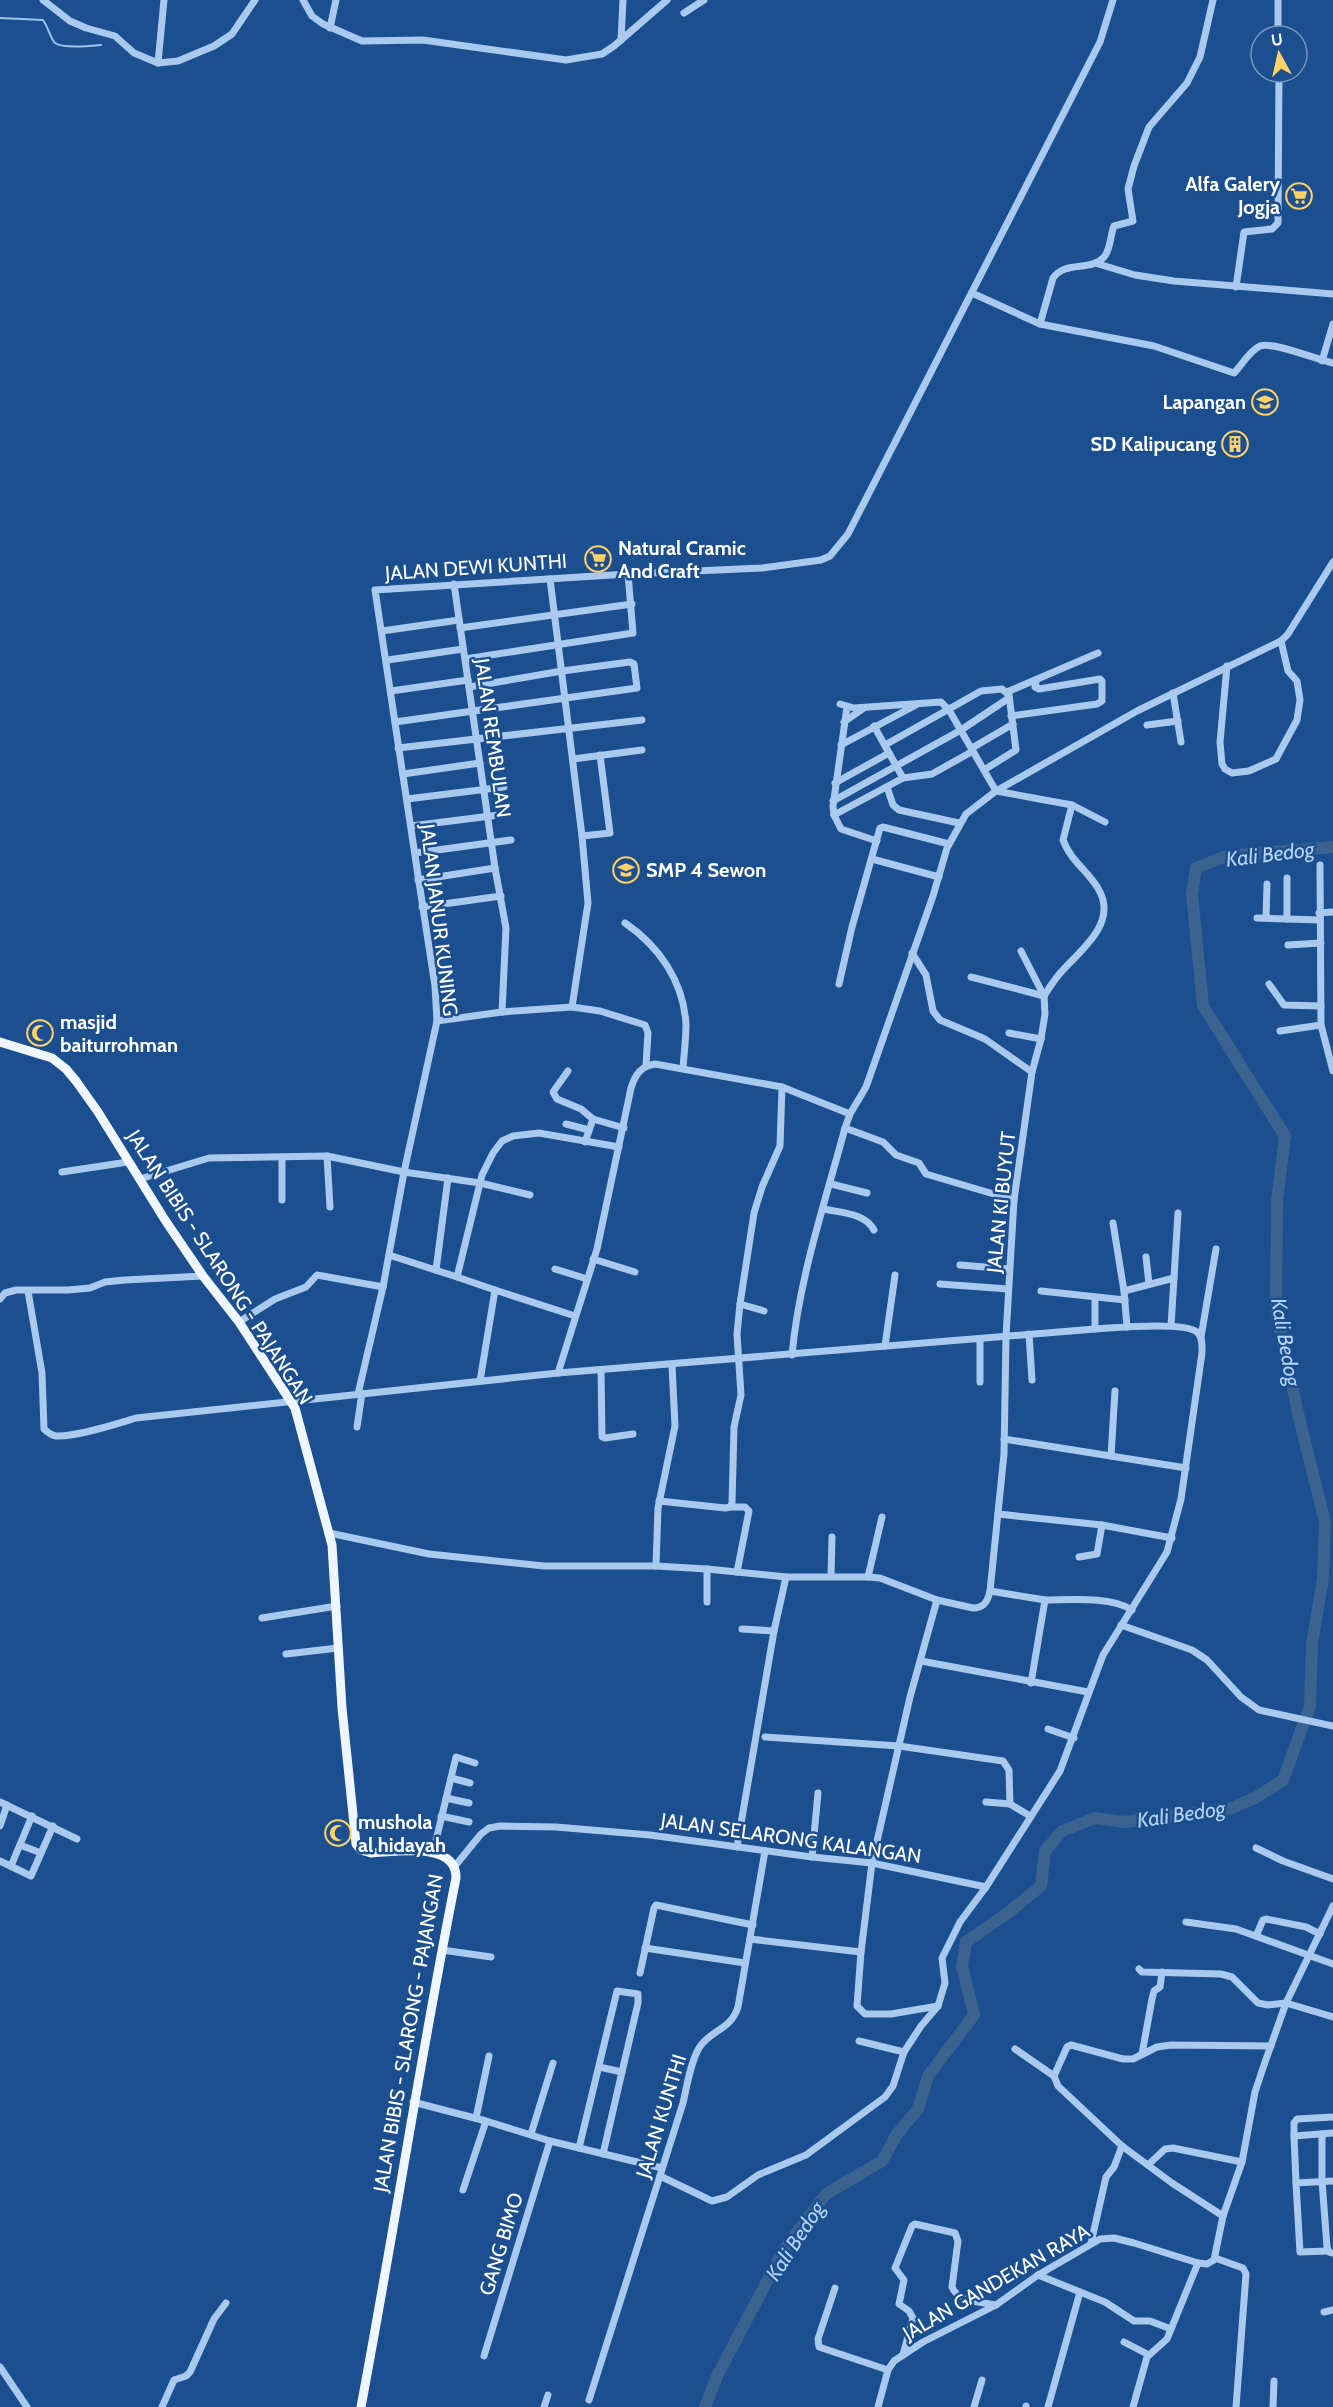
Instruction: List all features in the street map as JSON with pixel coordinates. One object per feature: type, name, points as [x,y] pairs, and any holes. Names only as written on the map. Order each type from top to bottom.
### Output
[{"type":"main road","name":"JALAN BIBIS - SLARONG - PAJANGAN","points":[[0,1042],[52,1058],[66,1069],[98,1112],[203,1276],[239,1322],[291,1400],[329,1533],[335,1570],[338,1648],[351,1814],[356,1844],[361,1850],[371,1853],[433,1852],[452,1860],[455,1866],[456,1878],[413,2102],[361,2407]]},
{"type":"street","points":[[43,0],[70,21],[115,36],[134,53],[158,63],[178,61],[214,46],[232,34],[248,4],[255,0]]},
{"type":"street","points":[[158,63],[164,0]]},
{"type":"street","points":[[303,0],[312,16],[330,28],[362,40],[423,40],[566,60],[602,54],[668,0]]},
{"type":"street","points":[[330,28],[336,0]]},
{"type":"street","points":[[621,40],[623,0]]},
{"type":"street","points":[[684,13],[704,0]]},
{"type":"street","name":"JALAN DEWI KUNTHI","points":[[375,590],[762,568],[811,562],[830,556],[848,534],[1100,42],[1113,0]]},
{"type":"street","points":[[1040,324],[1051,285],[1058,271],[1095,263],[1102,259],[1107,253],[1114,226],[1133,221],[1128,189],[1134,166],[1149,127],[1184,89],[1200,57],[1213,0]]},
{"type":"street","points":[[1278,0],[1278,24]]},
{"type":"street","points":[[1236,287],[1244,232],[1272,230],[1278,223],[1279,84]]},
{"type":"street","points":[[1095,263],[1145,276],[1236,287],[1333,294]]},
{"type":"street","points":[[972,293],[1040,324],[1154,346],[1234,374],[1262,345],[1293,351],[1333,363]]},
{"type":"street","points":[[1322,361],[1333,324]]},
{"type":"street","points":[[792,1355],[795,1320],[809,1257],[845,1128],[850,1114],[866,1087],[949,844],[959,823],[973,806],[996,791],[1173,693],[1281,641],[1288,634],[1333,562]]},
{"type":"street","points":[[465,659],[634,632],[628,574]]},
{"type":"street","points":[[550,579],[566,699],[588,903],[572,1007]]},
{"type":"street","name":"JALAN REMBULAN","points":[[454,584],[487,816],[506,928],[502,1012]]},
{"type":"street","name":"JALAN JANUR KUNING","points":[[357,1426],[360,1393],[437,1021],[435,986],[398,748],[388,660],[375,590]]},
{"type":"street","points":[[460,628],[632,604]]},
{"type":"street","points":[[382,631],[459,620]]},
{"type":"street","points":[[1227,666],[1220,742],[1222,764],[1232,773],[1249,771],[1276,759],[1297,720],[1300,700],[1297,681],[1288,671],[1281,641]]},
{"type":"street","points":[[388,660],[463,649]]},
{"type":"street","points":[[833,801],[960,730],[1008,695],[1098,653]]},
{"type":"street","points":[[392,691],[632,662],[637,688],[395,722]]},
{"type":"street","points":[[834,815],[903,778],[932,774],[972,750],[1012,720],[1097,704],[1102,701],[1102,681],[1100,679],[1039,689],[1035,687],[1036,682]]},
{"type":"street","points":[[885,746],[981,691],[996,689],[1008,695]]},
{"type":"street","points":[[1173,693],[1181,742]]},
{"type":"street","points":[[984,770],[1016,750],[1008,695]]},
{"type":"street","points":[[878,841],[841,829],[834,815],[833,801],[844,722],[843,706],[865,708],[939,701],[948,710],[996,791],[1072,805],[1105,822]]},
{"type":"street","points":[[841,745],[921,702]]},
{"type":"street","points":[[844,722],[865,708]]},
{"type":"street","points":[[398,748],[476,738],[528,735],[642,720]]},
{"type":"street","points":[[1147,725],[1178,721]]},
{"type":"street","points":[[874,726],[903,778]]},
{"type":"street","points":[[573,759],[642,750]]},
{"type":"street","points":[[835,783],[889,753]]},
{"type":"street","points":[[582,836],[610,833],[600,755]]},
{"type":"street","points":[[403,774],[480,763]]},
{"type":"street","points":[[407,799],[504,787]]},
{"type":"street","points":[[888,788],[893,805],[899,810],[959,823]]},
{"type":"street","points":[[1044,996],[1064,969],[1092,939],[1100,926],[1104,907],[1101,893],[1073,860],[1063,840],[1072,805]]},
{"type":"street","points":[[411,826],[507,814]]},
{"type":"street","points":[[839,984],[852,927],[880,828],[949,844]]},
{"type":"street","points":[[415,853],[511,840]]},
{"type":"street","points":[[872,859],[939,877]]},
{"type":"street","points":[[1320,865],[1322,1025],[1333,1071]]},
{"type":"street","points":[[418,880],[495,868]]},
{"type":"street","points":[[1287,878],[1287,919]]},
{"type":"street","points":[[1266,918],[1267,884]]},
{"type":"street","points":[[422,907],[501,900]]},
{"type":"street","points":[[1257,918],[1287,919],[1332,912]]},
{"type":"street","points":[[625,923],[643,936],[660,955],[674,980],[681,999],[686,1026],[683,1068]]},
{"type":"street","points":[[1288,945],[1321,943]]},
{"type":"street","points":[[1021,951],[1044,996]]},
{"type":"street","points":[[912,953],[926,975],[933,1011],[940,1020],[985,1038],[1032,1072]]},
{"type":"street","points":[[971,977],[1044,996]]},
{"type":"street","points":[[1269,984],[1284,1005],[1321,1006]]},
{"type":"street","name":"JALAN KI BUYUT","points":[[990,1591],[1004,1439],[1006,1336],[1014,1200],[1032,1072],[1045,1014],[1044,996]]},
{"type":"street","points":[[437,1021],[502,1012],[572,1007],[600,1011],[645,1025],[648,1033],[646,1065],[633,1080],[593,1259],[558,1373]]},
{"type":"street","points":[[1280,1032],[1322,1025]]},
{"type":"street","points":[[1009,1033],[1041,1039]]},
{"type":"street","points":[[646,1065],[683,1068],[782,1086],[850,1114]]},
{"type":"street","points":[[568,1071],[556,1086],[554,1095],[566,1104],[581,1109],[593,1119],[624,1128]]},
{"type":"street","points":[[730,1507],[734,1427],[741,1395],[738,1359],[740,1304],[754,1213],[780,1146],[782,1086]]},
{"type":"street","points":[[585,1142],[593,1119]]},
{"type":"street","points":[[566,1124],[589,1130]]},
{"type":"street","points":[[845,1128],[883,1142],[896,1155],[919,1163],[927,1174],[1014,1200]]},
{"type":"street","points":[[457,1277],[480,1183],[493,1153],[507,1138],[539,1133],[619,1147]]},
{"type":"street","points":[[327,1156],[330,1207]]},
{"type":"street","points":[[140,1179],[209,1158],[327,1156],[404,1172],[480,1183],[530,1195]]},
{"type":"street","points":[[282,1157],[282,1200]]},
{"type":"street","points":[[62,1172],[128,1162]]},
{"type":"street","points":[[436,1270],[448,1178]]},
{"type":"street","points":[[831,1184],[867,1193]]},
{"type":"street","points":[[824,1209],[861,1217],[868,1220],[874,1230]]},
{"type":"street","points":[[1171,1326],[1178,1213]]},
{"type":"street","points":[[1113,1223],[1124,1291],[1127,1327]]},
{"type":"street","points":[[660,2176],[712,2201],[727,2198],[758,2175],[806,2155],[885,2097],[892,2086],[904,2052],[938,2006],[945,1983],[942,1958],[960,1922],[986,1887],[1060,1771],[1103,1654],[1167,1552],[1181,1499],[1202,1353],[1201,1338],[1216,1249]]},
{"type":"street","points":[[389,1256],[575,1316]]},
{"type":"street","points":[[1146,1257],[1149,1284]]},
{"type":"street","points":[[593,1259],[635,1272]]},
{"type":"street","points":[[960,1265],[1009,1269]]},
{"type":"street","points":[[555,1269],[587,1279]]},
{"type":"street","points":[[239,1322],[275,1299],[304,1288],[317,1275],[383,1287]]},
{"type":"street","points":[[885,1346],[895,1275]]},
{"type":"street","points":[[0,1299],[5,1293],[16,1290],[90,1288],[105,1282],[203,1276]]},
{"type":"street","points":[[1124,1291],[1174,1278]]},
{"type":"street","points":[[940,1284],[1008,1289]]},
{"type":"street","points":[[480,1381],[495,1290]]},
{"type":"street","points":[[28,1291],[42,1373],[44,1429],[49,1434],[57,1436],[136,1418],[558,1373],[1127,1327],[1191,1328],[1201,1338]]},
{"type":"street","points":[[1041,1291],[1125,1300]]},
{"type":"street","points":[[1095,1297],[1095,1329]]},
{"type":"street","points":[[740,1304],[764,1311]]},
{"type":"street","points":[[1029,1334],[1032,1380]]},
{"type":"street","points":[[980,1339],[980,1382]]},
{"type":"street","points":[[656,1566],[659,1501],[675,1426],[672,1365]]},
{"type":"street","points":[[601,1370],[602,1437],[633,1434]]},
{"type":"street","points":[[1111,1456],[1115,1391]]},
{"type":"street","points":[[1004,1439],[1186,1468]]},
{"type":"street","points":[[659,1501],[745,1507],[749,1511],[737,1572]]},
{"type":"street","points":[[998,1514],[1102,1525],[1172,1538]]},
{"type":"street","points":[[868,1577],[882,1517]]},
{"type":"street","points":[[1079,1557],[1097,1554],[1102,1525]]},
{"type":"street","points":[[329,1533],[429,1554],[544,1566],[656,1566],[786,1577],[880,1578],[937,1600],[978,1608],[989,1599],[990,1591],[1045,1600],[1118,1603],[1131,1610]]},
{"type":"street","points":[[831,1576],[832,1537]]},
{"type":"street","points":[[706,1602],[707,1569]]},
{"type":"street","points":[[737,1847],[774,1631],[786,1577]]},
{"type":"street","points":[[937,1600],[909,1697],[872,1863],[857,2006],[865,2014],[891,2014],[938,2006]]},
{"type":"street","points":[[1031,1683],[1045,1600]]},
{"type":"street","points":[[262,1618],[337,1606]]},
{"type":"street","points":[[1122,1625],[1192,1650],[1219,1670],[1253,1707],[1268,1713],[1333,1726]]},
{"type":"street","points":[[742,1629],[774,1631]]},
{"type":"street","points":[[286,1654],[338,1648]]},
{"type":"street","points":[[921,1661],[1088,1692]]},
{"type":"street","points":[[1048,1729],[1074,1738]]},
{"type":"street","points":[[765,1737],[898,1746],[1003,1761],[1009,1770],[1010,1804]]},
{"type":"street","points":[[433,1852],[456,1758],[475,1763]]},
{"type":"street","points":[[451,1778],[470,1783]]},
{"type":"street","points":[[812,1857],[818,1793]]},
{"type":"street","points":[[446,1798],[469,1803]]},
{"type":"street","points":[[986,1802],[1010,1804],[1030,1816]]},
{"type":"street","points":[[0,1826],[4,1804],[77,1839]]},
{"type":"street","points":[[11,1866],[32,1816]]},
{"type":"street","points":[[441,1816],[469,1822]]},
{"type":"street","points":[[0,1861],[31,1876],[53,1826]]},
{"type":"street","name":"JALAN SELARONG KALANGAN","points":[[455,1866],[481,1834],[489,1828],[500,1826],[556,1827],[626,1833],[872,1863],[986,1887]]},
{"type":"street","points":[[20,1845],[41,1853]]},
{"type":"street","points":[[1256,1848],[1283,1861],[1333,1879]]},
{"type":"street","name":"JALAN KUNTHI","points":[[589,2400],[699,2048],[727,2025],[736,2013],[765,1851]]},
{"type":"street","points":[[640,1973],[656,1905],[753,1925]]},
{"type":"street","points":[[1133,2407],[1149,2355],[1164,2343],[1198,2264],[1210,2263],[1215,2258],[1222,2220],[1242,2162],[1256,2092],[1271,2046],[1287,2003],[1333,1906]]},
{"type":"street","points":[[1256,1936],[1266,1918],[1320,1934]]},
{"type":"street","points":[[1186,1922],[1236,1929],[1311,1954],[1333,1964]]},
{"type":"street","points":[[750,1940],[861,1952]]},
{"type":"street","points":[[645,1948],[745,1963]]},
{"type":"street","points":[[442,1950],[491,1957]]},
{"type":"street","points":[[1139,1970],[1142,1972],[1221,1974],[1232,1977],[1258,2003],[1268,2005],[1287,2003],[1333,2017]]},
{"type":"street","points":[[1142,2054],[1152,1999],[1154,1991],[1160,1987],[1162,1972]]},
{"type":"street","points":[[579,2148],[617,1991],[638,1994],[639,1998],[603,2154]]},
{"type":"street","points":[[859,2041],[904,2052]]},
{"type":"street","points":[[1054,2076],[1069,2046],[1083,2047],[1123,2059],[1133,2059],[1157,2047],[1171,2045],[1271,2046]]},
{"type":"street","points":[[1015,2049],[1054,2076],[1058,2086],[1122,2146],[1222,2220]]},
{"type":"street","points":[[476,2118],[489,2056]]},
{"type":"street","points":[[531,2134],[553,2063]]},
{"type":"street","points":[[599,2067],[622,2072]]},
{"type":"street","points":[[413,2102],[476,2118],[550,2141],[662,2168]]},
{"type":"street","points":[[1322,2134],[1322,2181],[1329,2250],[1299,2252],[1293,2124],[1297,2119],[1333,2117]]},
{"type":"street","points":[[463,2190],[486,2121]]},
{"type":"street","points":[[1294,2136],[1333,2133]]},
{"type":"street","name":"GANG BIMO","points":[[484,2356],[550,2141]]},
{"type":"street","points":[[1090,2243],[1106,2176],[1114,2167],[1122,2146]]},
{"type":"street","points":[[1149,2164],[1165,2149],[1173,2148],[1242,2162]]},
{"type":"street","points":[[1296,2183],[1333,2181]]},
{"type":"street","points":[[903,2355],[913,2318],[909,2311],[899,2304],[904,2280],[897,2273],[895,2266],[912,2226],[915,2224],[919,2223],[955,2233],[958,2241],[952,2287],[954,2292],[960,2297],[996,2305]]},
{"type":"street","name":"JALAN GANDEKAN RAYA","points":[[878,2407],[888,2370],[903,2355],[922,2342],[996,2305],[1038,2275],[1090,2243],[1100,2239],[1114,2238],[1198,2264]]},
{"type":"street","points":[[1215,2258],[1239,2265],[1246,2274],[1236,2407]]},
{"type":"street","points":[[1038,2275],[1105,2302],[1134,2321],[1150,2321],[1171,2329]]},
{"type":"street","points":[[835,2288],[818,2339],[819,2347],[888,2370]]},
{"type":"street","points":[[1048,2407],[1080,2292]]},
{"type":"street","points":[[162,2407],[174,2380],[189,2374],[214,2319],[226,2303]]},
{"type":"street","points":[[1324,2312],[1333,2310]]},
{"type":"street","points":[[1124,2342],[1149,2355]]},
{"type":"street","points":[[0,2367],[27,2407]]},
{"type":"street","points":[[974,2407],[982,2380]]},
{"type":"street","points":[[1273,2407],[1274,2380]]},
{"type":"street","points":[[544,2407],[548,2395]]},
{"type":"waterway","points":[[0,18],[43,20],[53,41],[59,45],[77,47],[101,45]]},
{"type":"waterway","name":"Kali Bedog","points":[[705,2407],[717,2376],[783,2251],[826,2194],[882,2161],[897,2134],[918,2109],[928,2076],[974,2015],[962,1966],[966,1942],[1041,1886],[1045,1851],[1062,1831],[1095,1818],[1125,1822],[1232,1808],[1255,1798],[1283,1780],[1310,1706],[1312,1643],[1323,1579],[1325,1522],[1276,1311],[1277,1201],[1285,1136],[1203,1006],[1192,894],[1196,868],[1226,856],[1333,847]]},
{"type":"place","name":"Alfa Galery Jogja","points":[[1299,196]]},
{"type":"place","name":"Lapangan","points":[[1265,402]]},
{"type":"place","name":"SD Kalipucang","points":[[1235,444]]},
{"type":"place","name":"Natural Cramic And Craft","points":[[598,559]]},
{"type":"place","name":"SMP 4 Sewon","points":[[626,870]]},
{"type":"place","name":"masjid baiturrohman","points":[[40,1033]]},
{"type":"place","name":"mushola al hidayah","points":[[338,1833]]}]
